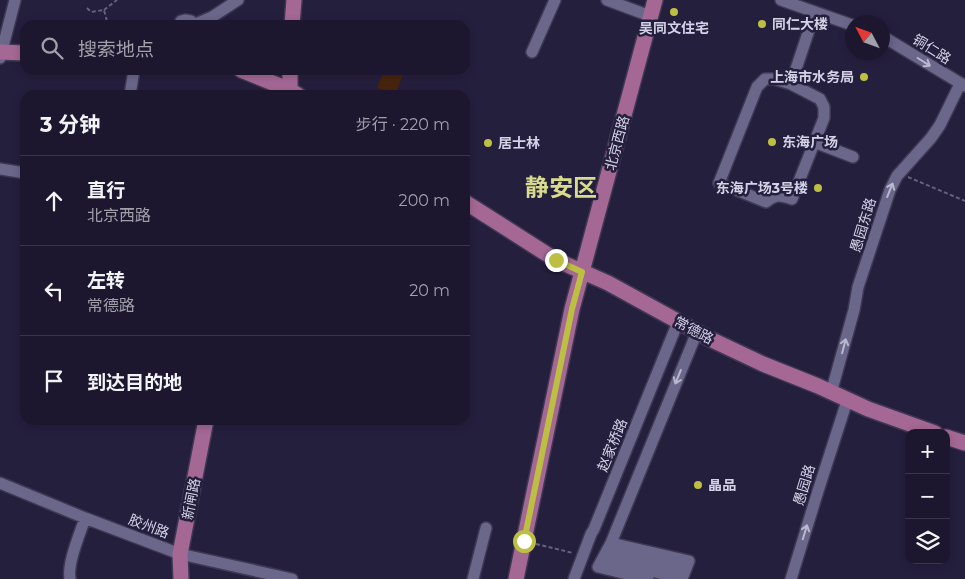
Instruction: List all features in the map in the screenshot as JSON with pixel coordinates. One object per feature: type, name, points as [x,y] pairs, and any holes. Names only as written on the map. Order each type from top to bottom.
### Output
[{"type":"main road","points":[[292,20],[294,0]]},
{"type":"main road","name":"北京西路","points":[[516,579],[572,309],[655,0]]},
{"type":"main road","points":[[1,54],[20,53]]},
{"type":"main road","points":[[252,75],[285,90]]},
{"type":"main road","points":[[290,75],[292,90]]},
{"type":"main road","name":"常德路","points":[[470,205],[556,260],[608,283],[697,332],[763,364],[882,415],[923,429]]},
{"type":"main road","name":"新闸路","points":[[180,579],[180,554],[205,425]]},
{"type":"main road","points":[[950,438],[965,443]]},
{"type":"street","points":[[1,54],[15,0]]},
{"type":"street","points":[[205,20],[238,0]]},
{"type":"street","points":[[532,52],[555,0]]},
{"type":"street","points":[[607,0],[650,16]]},
{"type":"street","points":[[782,0],[845,23]]},
{"type":"street","points":[[791,84],[815,12]]},
{"type":"street","name":"铜仁路","points":[[890,41],[962,85]]},
{"type":"street","points":[[131,90],[133,75]]},
{"type":"street","points":[[765,79],[774,79],[791,84],[820,99],[824,107],[824,118],[814,142],[792,199],[779,195],[772,197],[766,202],[719,183],[728,169],[757,87],[765,79]]},
{"type":"street","name":"愚园东路","points":[[831,393],[854,310],[858,288],[890,190],[899,173],[936,132],[962,85]]},
{"type":"street","points":[[814,142],[853,157]]},
{"type":"street","points":[[0,169],[20,172]]},
{"type":"street","name":"赵家桥路","points":[[574,579],[590,534],[594,529],[678,322]]},
{"type":"street","points":[[648,579],[598,567],[607,550],[697,332]]},
{"type":"street","name":"愚园路","points":[[791,579],[847,400]]},
{"type":"street","name":"胶州路","points":[[0,483],[180,554],[292,579]]},
{"type":"street","points":[[70,579],[71,564],[85,518]]},
{"type":"street","points":[[473,579],[486,528]]},
{"type":"street","points":[[607,550],[689,561],[683,576],[607,550]]},
{"type":"path","points":[[87,8],[91,12],[104,10],[117,0]]},
{"type":"path","points":[[104,10],[107,20]]},
{"type":"path","points":[[899,173],[965,200]]},
{"type":"path","points":[[524,541],[583,555]]},
{"type":"shaded area","points":[[382,75],[403,75],[397,90],[377,88]]},
{"type":"place","name":"吴同文住宅","points":[[674,12]]},
{"type":"place","name":"同仁大楼","points":[[762,24]]},
{"type":"place","name":"上海市水务局","points":[[864,77]]},
{"type":"place","name":"东海广场","points":[[772,142]]},
{"type":"place","name":"居士林","points":[[488,143]]},
{"type":"place","name":"东海广场3号楼","points":[[818,188]]},
{"type":"place","name":"晶品","points":[[698,485]]},
{"type":"district","name":"静安区","points":[[561,188]]},
{"type":"route","points":[[524,541],[572,309],[582,272],[556,260]]}]
